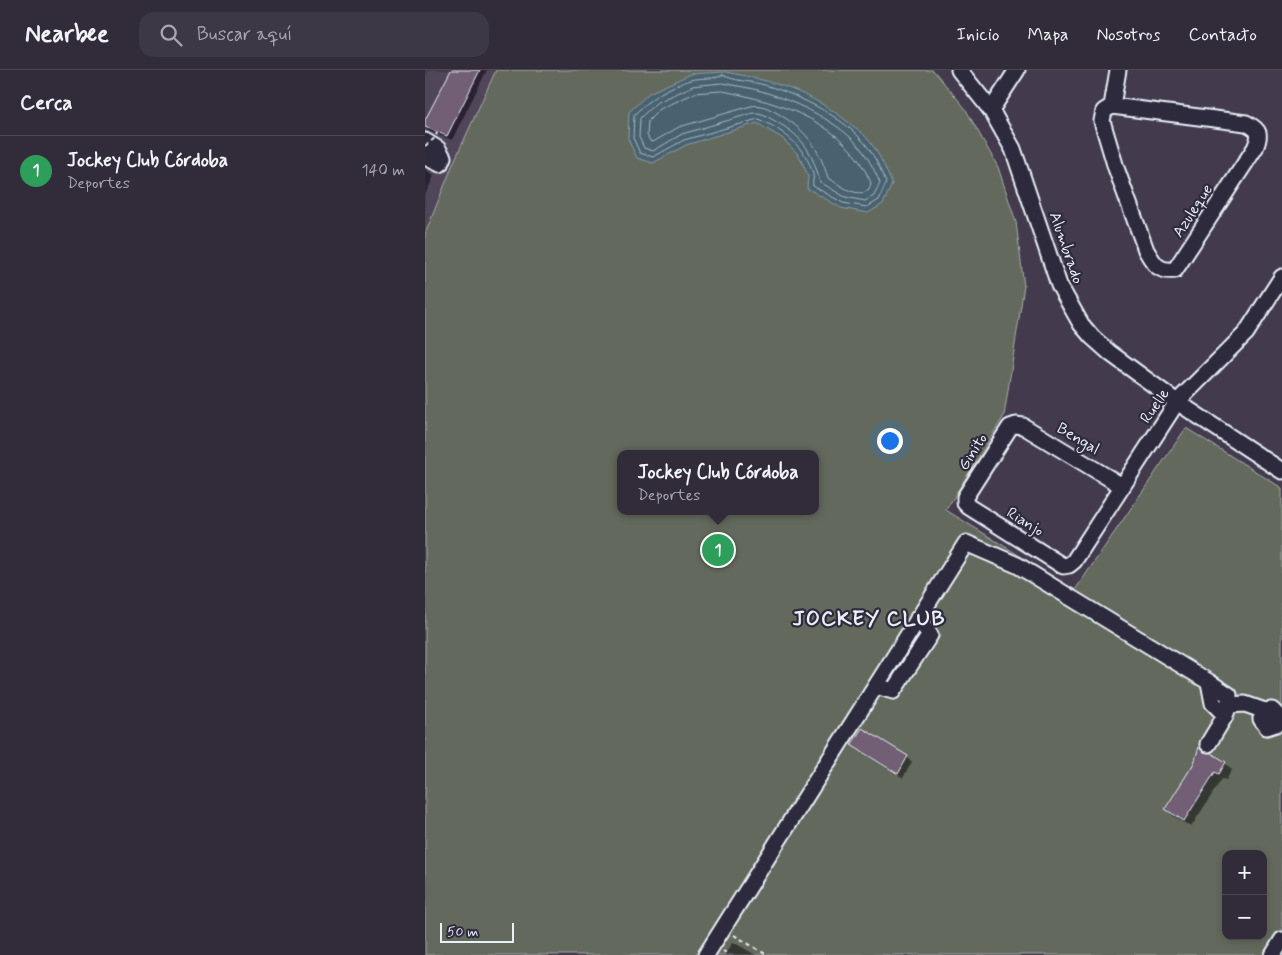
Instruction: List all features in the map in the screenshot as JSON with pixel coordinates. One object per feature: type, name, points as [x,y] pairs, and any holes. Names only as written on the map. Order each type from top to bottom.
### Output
[{"type":"street","name":"Alumbrado","points":[[959,70],[991,110],[1013,149],[1059,286],[1076,316],[1092,337],[1110,353],[1177,402],[1282,471]]},
{"type":"street","points":[[991,110],[1017,70]]},
{"type":"street","name":"Azuleque","points":[[1112,106],[1246,123],[1254,127],[1258,132],[1260,138],[1255,148],[1175,270],[1167,271],[1159,268],[1151,260],[1141,238],[1116,168],[1102,121],[1104,111],[1112,106],[1118,70]]},
{"type":"street","points":[[425,157],[440,164],[443,157],[431,137]]},
{"type":"street","name":"Ruelle","points":[[1069,565],[1074,561],[1177,402],[1246,333],[1282,277]]},
{"type":"street","name":"Bengal","points":[[1016,425],[1023,426],[1122,486]]},
{"type":"street","name":"Ginito","points":[[965,503],[965,497],[987,462],[1010,427],[1016,425]]},
{"type":"street","name":"Rianjo","points":[[965,503],[1063,566],[1069,565]]},
{"type":"street","points":[[713,953],[918,618],[966,544],[1017,565],[1209,682],[1213,703],[1221,711],[1229,705],[1245,704],[1265,711],[1272,710],[1280,718],[1281,724]]},
{"type":"street","points":[[1208,744],[1225,716],[1229,705]]},
{"type":"street","points":[[1273,955],[1282,940]]},
{"type":"path","points":[[425,146],[436,137],[431,137]]},
{"type":"path","points":[[731,933],[767,955]]},
{"type":"path","points":[[713,953],[723,945]]},
{"type":"shaded area","points":[[430,70],[496,70],[453,164],[425,234],[425,77]]},
{"type":"green space","points":[[496,70],[933,70],[965,108],[998,167],[1016,222],[1024,286],[1004,416],[946,510],[1075,590],[1186,428],[1282,488],[1282,944],[1275,955],[425,955],[425,234],[453,164]]},
{"type":"water","points":[[725,72],[759,79],[805,95],[833,111],[860,131],[878,154],[892,184],[883,204],[868,213],[841,208],[807,188],[808,176],[799,155],[782,138],[757,123],[686,145],[653,163],[637,158],[628,139],[629,112],[649,93],[691,74]]},
{"type":"building","points":[[451,70],[480,70],[447,136],[425,127],[425,120]]},
{"type":"building","points":[[862,728],[908,756],[898,774],[851,745]]},
{"type":"building","points":[[1199,747],[1204,752],[1211,753],[1226,762],[1219,774],[1215,772],[1184,821],[1165,809],[1194,763]]},
{"type":"place","name":"Jockey Club Córdoba","points":[[718,550]]},
{"type":"district","name":"JOCKEY CLUB","points":[[869,619]]}]
